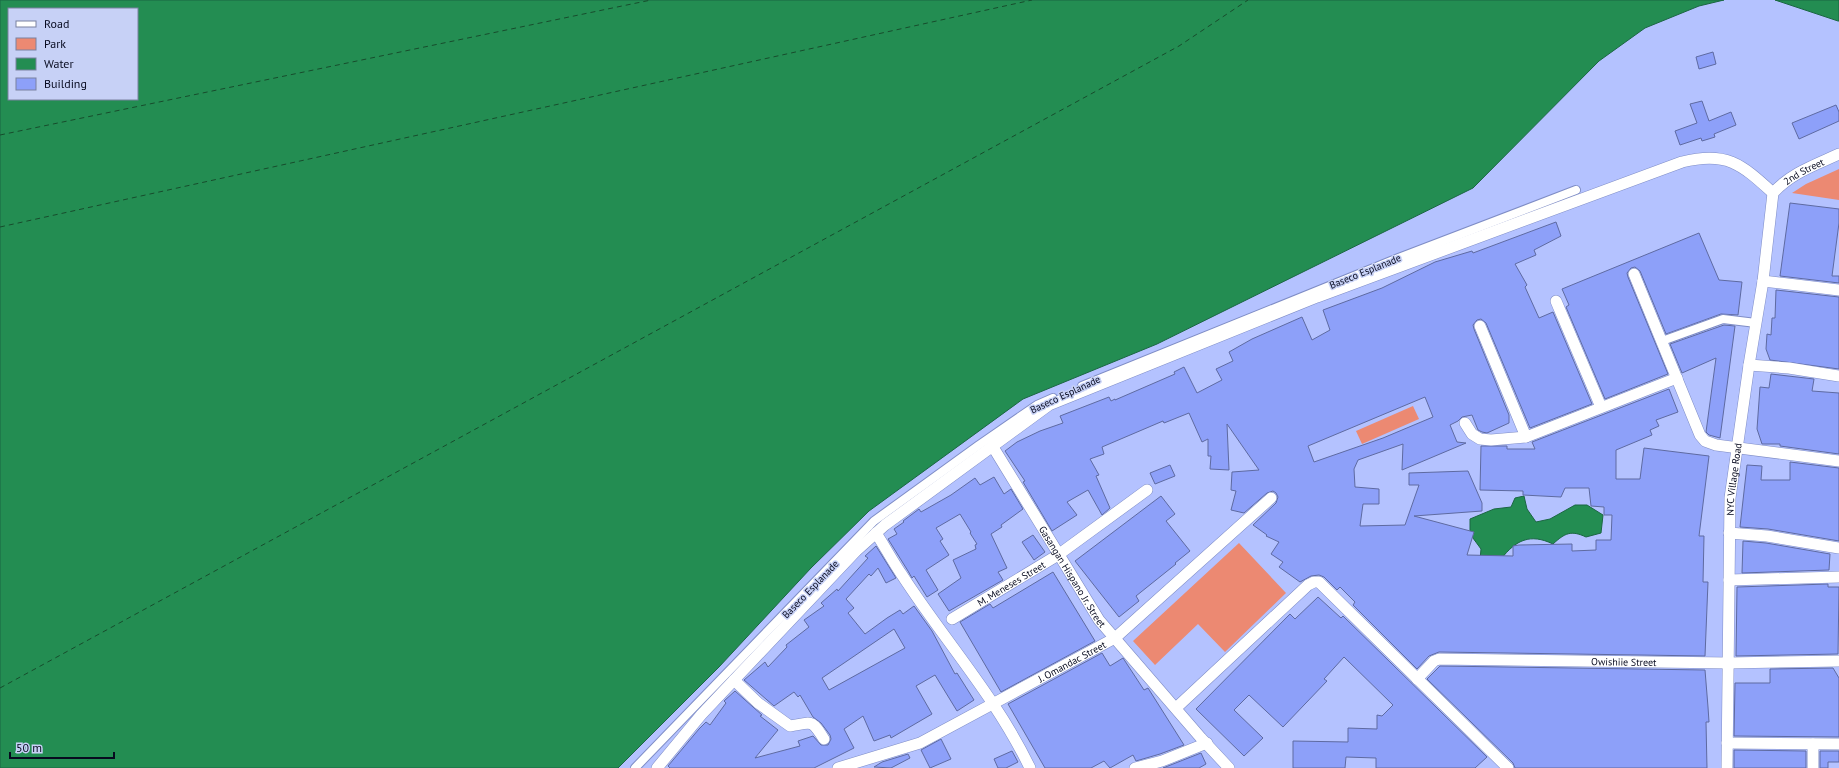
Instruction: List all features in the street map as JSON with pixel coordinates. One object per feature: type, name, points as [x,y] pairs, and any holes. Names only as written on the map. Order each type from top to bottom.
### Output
[{"type":"street","name":"2nd Street","points":[[1773,193],[1783,181],[1798,172],[1839,154]]},
{"type":"street","points":[[657,768],[701,715],[845,562],[876,533],[1049,405],[1317,297],[1682,162],[1702,158],[1718,158],[1734,162],[1753,175],[1773,193]]},
{"type":"street","name":"Baseco Esplanade","points":[[635,768],[874,522],[1037,405],[1396,259],[1576,190]]},
{"type":"street","name":"NYC Village Road","points":[[1727,768],[1730,498],[1749,365],[1763,281],[1773,193]]},
{"type":"street","points":[[1634,274],[1700,435],[1705,441],[1716,445],[1839,461]]},
{"type":"street","points":[[1763,281],[1839,290]]},
{"type":"street","points":[[1556,301],[1601,408]]},
{"type":"street","points":[[1662,341],[1723,319],[1756,323]]},
{"type":"street","points":[[1480,326],[1526,437]]},
{"type":"street","points":[[1749,365],[1789,368],[1839,376]]},
{"type":"street","points":[[1465,423],[1472,434],[1480,439],[1490,440],[1526,437],[1677,378]]},
{"type":"street","name":"Gasangan Hispano Jr. Street","points":[[993,447],[1099,620],[1176,708],[1200,738],[1207,743],[1229,768]]},
{"type":"street","name":"M. Meneses Street","points":[[952,619],[1058,555],[1147,490]]},
{"type":"street","name":"J. Omandac Street","points":[[838,768],[920,743],[1115,638],[1270,498]]},
{"type":"street","points":[[876,533],[902,576],[994,704],[1015,737],[1030,768]]},
{"type":"street","points":[[1729,533],[1767,536],[1839,548]]},
{"type":"street","points":[[1729,580],[1839,577]]},
{"type":"street","points":[[1176,708],[1303,590],[1314,582],[1319,582],[1508,768]]},
{"type":"street","name":"Owishiie Street","points":[[1417,679],[1434,661],[1439,659],[1729,663],[1839,661]]},
{"type":"street","points":[[734,680],[758,703],[790,726],[810,722],[815,724],[824,739]]},
{"type":"street","points":[[1135,768],[1162,760],[1207,743]]},
{"type":"street","points":[[1727,743],[1839,744]]},
{"type":"street","points":[[1813,744],[1813,768]]},
{"type":"green space","points":[[1839,169],[1839,200],[1792,193],[1806,184]]},
{"type":"green space","points":[[1413,406],[1419,419],[1362,444],[1356,431]]},
{"type":"green space","points":[[1239,543],[1286,593],[1225,652],[1198,624],[1155,665],[1133,641]]},
{"type":"water","points":[[0,0],[1724,0],[1699,6],[1645,28],[1599,61],[1473,188],[1157,344],[1023,399],[869,511],[811,568],[719,667],[618,768],[0,768]]},
{"type":"water","points":[[1775,0],[1839,0],[1839,21],[1838,21]]},
{"type":"water","points":[[1524,496],[1527,509],[1536,522],[1550,519],[1575,505],[1587,505],[1603,515],[1601,533],[1586,537],[1572,533],[1561,537],[1553,544],[1537,539],[1524,540],[1512,547],[1501,559],[1480,560],[1481,549],[1470,534],[1470,519],[1494,509],[1511,507],[1515,498]]},
{"type":"building","points":[[1713,52],[1716,64],[1699,69],[1696,57]]},
{"type":"building","points":[[1702,101],[1709,121],[1731,112],[1736,125],[1714,134],[1715,137],[1702,141],[1701,138],[1680,145],[1675,131],[1697,123],[1690,104]]},
{"type":"building","points":[[1836,105],[1839,112],[1839,121],[1799,139],[1792,123]]},
{"type":"building","points":[[1790,203],[1839,209],[1839,223],[1832,276],[1839,276],[1839,283],[1780,276]]},
{"type":"building","points":[[1556,222],[1561,236],[1534,250],[1536,255],[1515,264],[1527,285],[1525,287],[1539,318],[1553,312],[1592,404],[1530,428],[1486,323],[1481,319],[1477,320],[1473,325],[1474,329],[1509,415],[1509,423],[1487,433],[1478,430],[1472,415],[1462,417],[1450,425],[1457,442],[1466,443],[1402,470],[1403,444],[1358,460],[1354,469],[1355,487],[1379,489],[1379,504],[1363,504],[1360,526],[1405,525],[1419,485],[1409,485],[1409,473],[1468,471],[1482,503],[1482,511],[1414,516],[1474,532],[1467,555],[1513,556],[1513,546],[1519,545],[1572,544],[1572,551],[1596,550],[1596,540],[1611,540],[1612,515],[1604,515],[1604,507],[1591,506],[1589,488],[1565,488],[1561,497],[1523,495],[1523,491],[1480,490],[1481,446],[1507,446],[1507,449],[1535,449],[1532,442],[1669,389],[1678,412],[1656,420],[1659,426],[1650,430],[1652,435],[1616,450],[1616,479],[1640,479],[1644,448],[1709,456],[1699,536],[1704,536],[1703,582],[1708,582],[1705,656],[1439,652],[1429,656],[1417,669],[1353,605],[1355,602],[1340,587],[1337,590],[1324,577],[1319,575],[1311,576],[1300,582],[1279,567],[1283,562],[1271,554],[1279,542],[1266,536],[1267,535],[1253,525],[1276,503],[1278,497],[1276,493],[1273,491],[1267,493],[1244,513],[1231,510],[1236,491],[1231,490],[1232,472],[1259,470],[1227,424],[1229,470],[1210,469],[1211,456],[1208,456],[1208,439],[1202,442],[1189,413],[1164,423],[1163,421],[1102,447],[1104,454],[1090,459],[1099,475],[1096,476],[1110,508],[1102,515],[1088,490],[1067,502],[1077,515],[1052,531],[1023,482],[1025,481],[1005,451],[1017,442],[1040,431],[1063,423],[1060,416],[1109,397],[1111,401],[1115,400],[1175,374],[1174,372],[1184,367],[1197,393],[1222,380],[1216,369],[1233,361],[1229,352],[1252,339],[1302,317],[1312,340],[1330,330],[1323,310],[1382,288],[1435,262],[1472,251],[1473,253]],"holes":[[[1425,397],[1433,417],[1383,438],[1314,462],[1308,446]]]},
{"type":"building","points":[[1699,233],[1719,280],[1742,282],[1738,315],[1721,314],[1666,334],[1640,271],[1635,267],[1631,268],[1627,273],[1628,277],[1668,374],[1605,399],[1566,307],[1569,305],[1562,289]]},
{"type":"building","points":[[1776,290],[1839,297],[1839,369],[1770,360],[1766,349],[1767,334],[1771,335],[1772,318],[1775,318]]},
{"type":"building","points":[[1724,325],[1735,326],[1720,438],[1709,435],[1706,432],[1716,358],[1682,373],[1670,344]]},
{"type":"building","points":[[1771,374],[1814,379],[1812,391],[1839,393],[1839,454],[1780,446],[1780,444],[1762,444],[1757,429],[1760,387],[1769,388]]},
{"type":"building","points":[[1790,462],[1839,468],[1839,541],[1768,529],[1740,527],[1747,465],[1762,466],[1761,480],[1790,480]]},
{"type":"building","points":[[1170,465],[1175,476],[1155,484],[1150,473]]},
{"type":"building","points":[[994,477],[1004,494],[1011,489],[1023,509],[1001,525],[1002,527],[991,534],[1007,568],[998,572],[1003,580],[949,611],[938,594],[961,578],[953,560],[976,549],[975,545],[977,544],[960,514],[936,528],[943,539],[940,541],[949,555],[926,570],[938,590],[927,597],[914,576],[912,578],[888,539],[897,534],[894,529],[919,509],[921,512],[951,495],[975,478],[980,485]]},
{"type":"building","points":[[1161,496],[1175,514],[1166,521],[1190,551],[1136,596],[1139,601],[1119,617],[1075,561]]},
{"type":"building","points":[[1033,535],[1045,552],[1034,560],[1022,542]]},
{"type":"building","points":[[1743,541],[1766,543],[1830,554],[1829,570],[1742,573]]},
{"type":"building","points":[[876,546],[896,578],[886,583],[878,568],[871,576],[869,574],[846,599],[854,608],[848,613],[865,634],[900,610],[903,614],[914,606],[932,631],[955,674],[957,673],[974,700],[957,711],[935,675],[916,686],[932,714],[891,738],[890,735],[874,741],[863,716],[844,729],[854,748],[814,768],[670,768],[668,766],[699,729],[706,722],[710,725],[726,703],[724,701],[735,691],[762,715],[760,716],[778,730],[755,758],[800,746],[798,741],[813,736],[821,745],[828,745],[831,739],[830,735],[821,723],[813,717],[800,695],[798,697],[794,692],[774,706],[744,680],[765,662],[768,667],[787,647],[786,645],[809,627],[804,620],[824,606],[821,603],[837,589],[838,591],[868,558],[865,556]],"holes":[[[894,629],[905,648],[829,690],[822,678]]]},
{"type":"building","points":[[1053,572],[1095,641],[1001,692],[960,622],[990,604],[993,608]]},
{"type":"building","points":[[1828,584],[1828,587],[1839,587],[1838,654],[1736,656],[1737,587]]},
{"type":"building","points":[[1318,597],[1341,618],[1343,616],[1487,757],[1475,768],[1376,768],[1376,758],[1346,757],[1345,768],[1293,768],[1293,741],[1348,742],[1348,728],[1377,729],[1377,715],[1382,716],[1393,705],[1344,657],[1324,679],[1327,681],[1283,727],[1249,695],[1234,710],[1263,738],[1244,756],[1196,709],[1290,614],[1295,619]]},
{"type":"building","points":[[1102,653],[1110,666],[1123,658],[1144,690],[1148,688],[1184,745],[1136,761],[1133,755],[1110,768],[1104,761],[1091,768],[1045,768],[1008,704]]},
{"type":"building","points":[[1440,666],[1705,670],[1709,722],[1706,722],[1707,768],[1515,768],[1513,763],[1427,679]]},
{"type":"building","points":[[1833,668],[1839,678],[1839,737],[1734,736],[1735,683],[1770,683],[1770,669]]},
{"type":"building","points":[[941,739],[951,759],[930,768],[921,750]]},
{"type":"building","points":[[1734,750],[1806,751],[1806,768],[1734,768]]},
{"type":"building","points":[[1012,751],[1018,762],[1006,768],[998,768],[994,759]]},
{"type":"building","points":[[1820,751],[1839,751],[1839,762],[1828,762],[1828,768],[1820,768]]},
{"type":"building","points":[[1201,753],[1206,764],[1199,768],[1163,768]]},
{"type":"building","points":[[908,754],[910,758],[891,768],[874,767],[882,762]]},
{"type":"ferry route","points":[[0,135],[651,0]]},
{"type":"ferry route","points":[[0,227],[1032,0]]},
{"type":"ferry route","points":[[0,688],[1179,46],[1248,0]]}]
